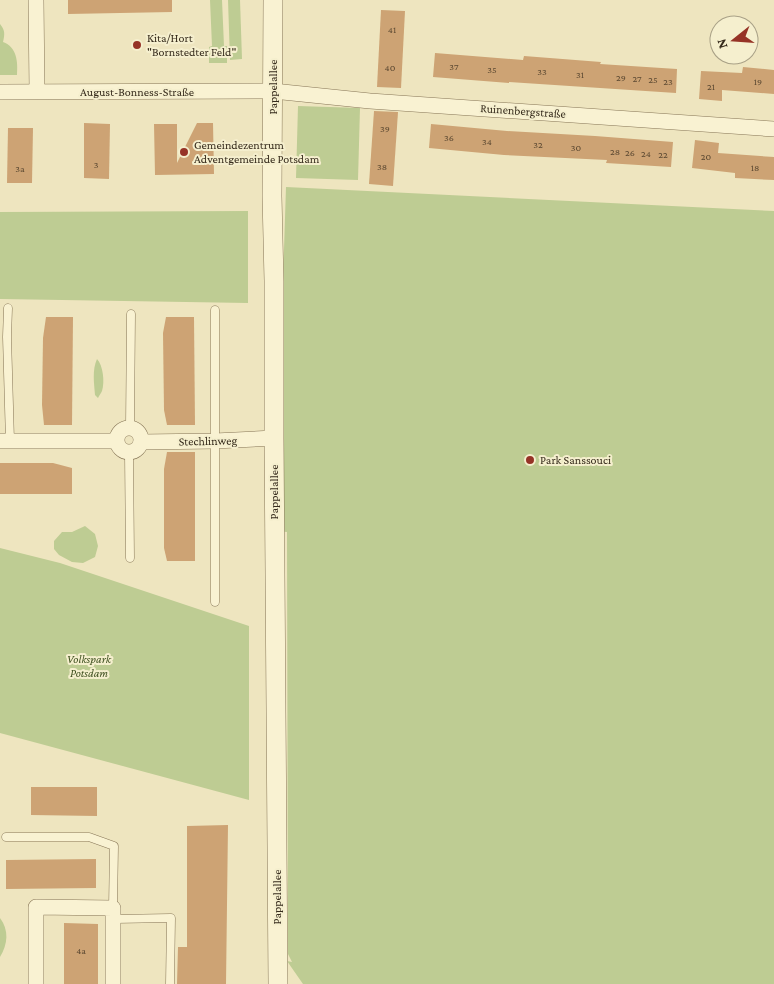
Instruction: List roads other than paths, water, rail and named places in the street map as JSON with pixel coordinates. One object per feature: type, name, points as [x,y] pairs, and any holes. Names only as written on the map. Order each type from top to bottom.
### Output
[{"type":"street","points":[[36,0],[37,92]]},
{"type":"street","name":"Pappelallee","points":[[274,0],[272,196],[278,984]]},
{"type":"street","name":"August-Bonness-Straße","points":[[0,92],[273,91]]},
{"type":"street","name":"Ruinenbergstraße","points":[[273,91],[370,101],[774,129]]},
{"type":"street","points":[[130,427],[140,435],[141,442],[135,451],[129,453],[123,452],[118,447],[116,441],[117,434],[123,428],[130,427]]},
{"type":"street","name":"Stechlinweg","points":[[141,442],[274,438]]},
{"type":"street","points":[[5,441],[116,441]]},
{"type":"street","points":[[36,984],[36,907],[114,914],[113,984]]},
{"type":"lane","points":[[5,441],[8,308]]},
{"type":"lane","points":[[215,310],[215,602]]},
{"type":"lane","points":[[130,427],[131,314]]},
{"type":"lane","points":[[129,453],[130,558]]},
{"type":"lane","points":[[6,837],[88,837],[114,846],[114,914],[171,918],[170,984]]},
{"type":"place","name":"Kita/Hort \"Bornstedter Feld\"","points":[[137,45]]},
{"type":"place","name":"Gemeindezentrum Adventgemeinde Potsdam","points":[[184,152]]},
{"type":"place","name":"Park Sanssouci","points":[[530,460]]},
{"type":"park label","name":"Volkspark Potsdam","points":[[89,666]]}]
